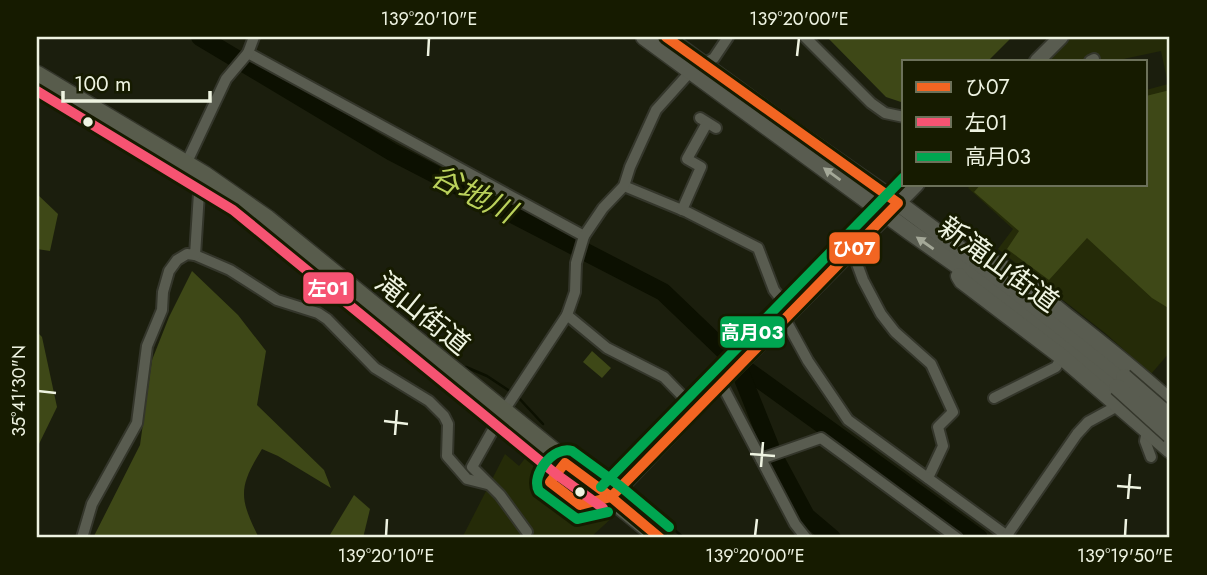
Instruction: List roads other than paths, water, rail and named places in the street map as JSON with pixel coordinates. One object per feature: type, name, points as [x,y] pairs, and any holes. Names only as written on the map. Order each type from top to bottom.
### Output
[{"type":"highway","name":"滝山街道","points":[[37,75],[204,175],[276,226],[660,538]]},
{"type":"main road","name":"新滝山街道","points":[[644,37],[696,67],[893,209],[952,243],[1121,382]]},
{"type":"main road","name":"新滝山街道","points":[[666,37],[696,67]]},
{"type":"main road","name":"新滝山街道","points":[[893,209],[950,260],[1121,382]]},
{"type":"main road","points":[[952,243],[1001,266],[1142,377],[1170,405]]},
{"type":"main road","points":[[950,260],[962,281],[1062,357],[1170,450]]},
{"type":"main road","points":[[1121,382],[1170,405]]},
{"type":"main road","points":[[1121,382],[1170,435]]},
{"type":"street","points":[[186,164],[229,75],[246,55],[254,37]]},
{"type":"street","points":[[527,532],[490,485],[472,467],[503,412],[567,315],[575,292],[576,263],[583,238],[603,208],[624,186],[656,110],[665,97],[696,67],[714,58],[728,37]]},
{"type":"street","points":[[805,37],[871,103],[885,113],[902,117]]},
{"type":"street","points":[[1038,60],[1061,37]]},
{"type":"street","points":[[246,55],[583,238]]},
{"type":"street","points":[[682,210],[701,167],[687,159],[708,123]]},
{"type":"street","points":[[195,255],[199,193],[204,175]]},
{"type":"street","points":[[624,186],[682,210],[758,248],[774,290],[808,361],[848,420],[1007,537],[1077,434],[1088,422],[1120,405],[1142,377]]},
{"type":"street","points":[[611,497],[915,186]]},
{"type":"street","points":[[852,250],[863,280],[881,314],[895,332],[931,364],[953,412],[938,427],[943,446],[928,478]]},
{"type":"street","points":[[82,538],[92,504],[137,423],[147,345],[162,310],[169,271],[177,260],[187,254],[230,271],[277,300],[318,313],[327,319],[374,368],[429,401],[444,416],[448,424],[447,456],[467,479],[490,485]]},
{"type":"street","points":[[567,315],[607,348],[664,377],[695,409]]},
{"type":"street","points":[[994,398],[1026,387],[1056,366],[1062,357]]},
{"type":"street","points":[[723,382],[794,524],[806,538]]},
{"type":"street","points":[[1151,457],[1145,441],[1147,428],[1170,405]]},
{"type":"street","points":[[761,459],[821,438],[957,538]]},
{"type":"waterway","name":"谷地川","points":[[200,37],[392,152],[663,292],[737,363],[979,538]]},
{"type":"waterway","name":"谷地川","points":[[737,364],[770,446]]},
{"type":"waterway","points":[[466,367],[487,376],[511,392]]},
{"type":"waterway","points":[[517,396],[543,424]]},
{"type":"waterway","name":"谷地川","points":[[777,462],[806,516],[832,538]]},
{"type":"waterway","points":[[642,502],[684,538]]}]
